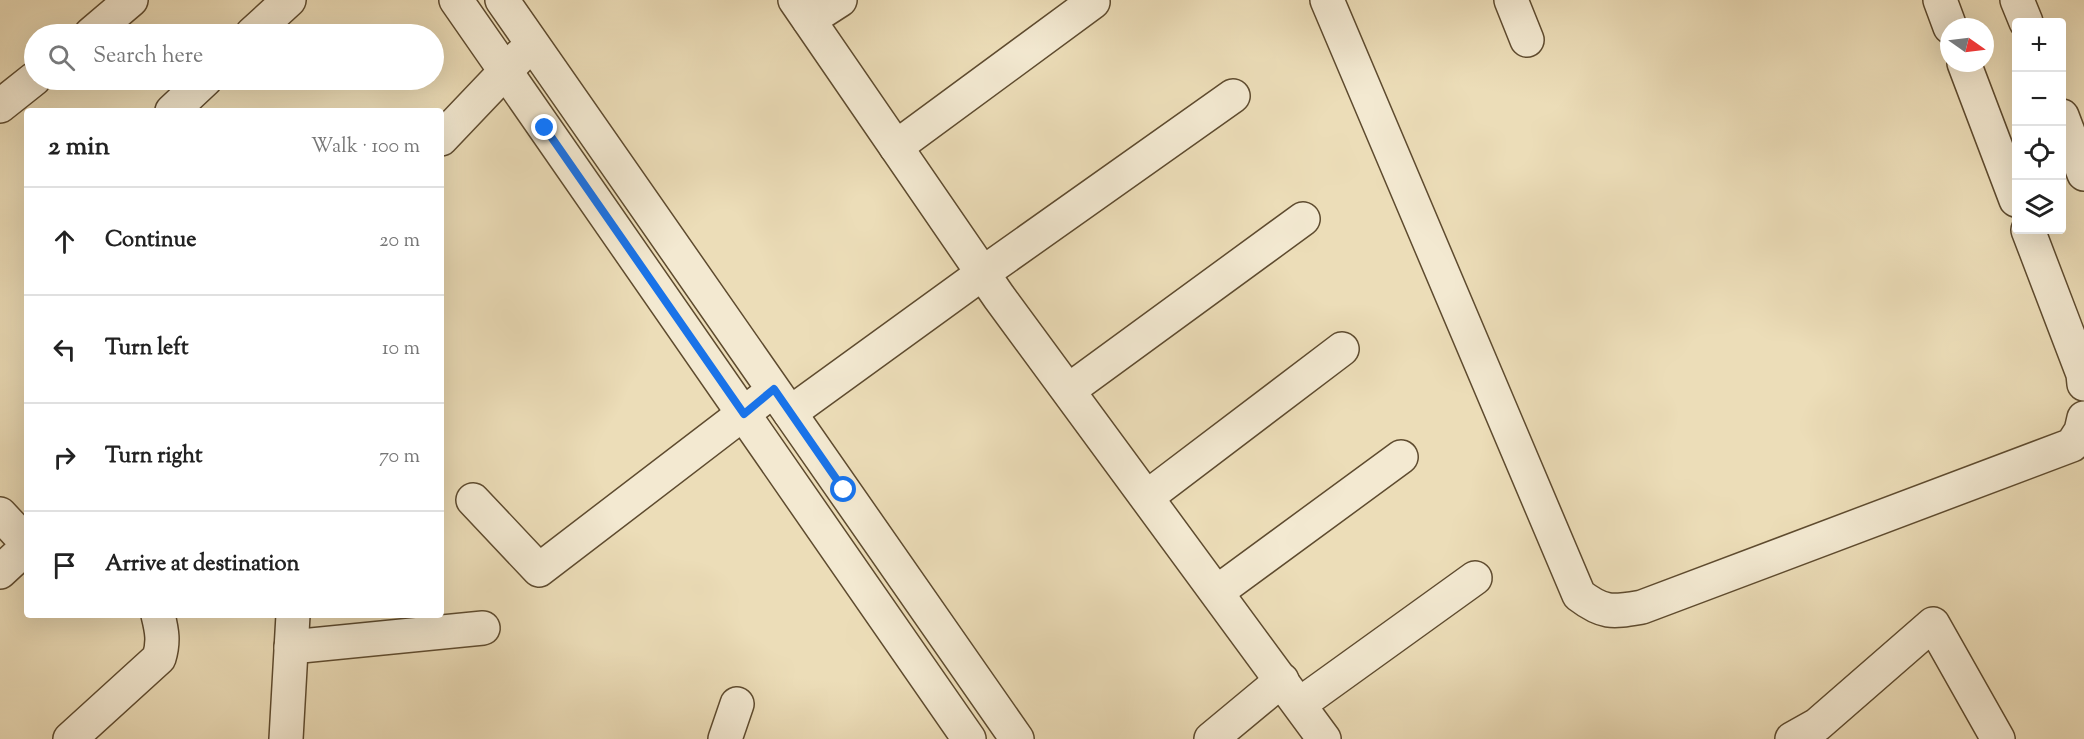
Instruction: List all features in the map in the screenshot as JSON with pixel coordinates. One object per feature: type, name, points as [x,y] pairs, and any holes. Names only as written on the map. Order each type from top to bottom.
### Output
[{"type":"street","points":[[263,24],[289,0]]},
{"type":"street","points":[[456,0],[969,739]]},
{"type":"street","points":[[502,0],[1017,739]]},
{"type":"street","points":[[840,0],[802,10],[983,273],[1324,739]]},
{"type":"street","points":[[1327,0],[1579,595],[1595,607],[1615,612],[1642,606],[2072,446],[2081,431],[2084,418]]},
{"type":"street","points":[[1511,0],[1527,40]]},
{"type":"street","points":[[1940,0],[1947,18]]},
{"type":"street","points":[[2017,0],[2024,18]]},
{"type":"street","points":[[896,147],[1093,3]]},
{"type":"street","points":[[444,136],[533,43]]},
{"type":"street","points":[[1967,72],[2012,189]]},
{"type":"street","points":[[0,106],[24,87]]},
{"type":"street","points":[[473,500],[539,570],[744,414],[782,401],[983,273],[1233,96]]},
{"type":"street","points":[[2065,126],[2084,174]]},
{"type":"street","points":[[1069,390],[1303,219]]},
{"type":"street","points":[[2030,234],[2083,374],[2084,384]]},
{"type":"street","points":[[1147,497],[1342,349]]},
{"type":"street","points":[[1217,592],[1401,457]]},
{"type":"street","points":[[0,514],[24,542]]},
{"type":"street","points":[[0,572],[24,548]]},
{"type":"street","points":[[1210,739],[1291,692],[1475,578]]},
{"type":"street","points":[[70,739],[159,658],[163,646],[163,635],[159,618]]},
{"type":"street","points":[[286,739],[293,618]]},
{"type":"street","points":[[1792,739],[1817,725],[1933,624],[1998,739]]},
{"type":"street","points":[[291,648],[483,628]]},
{"type":"street","points":[[725,739],[737,704]]},
{"type":"route","points":[[545,128],[744,414],[774,389],[844,490]]}]
